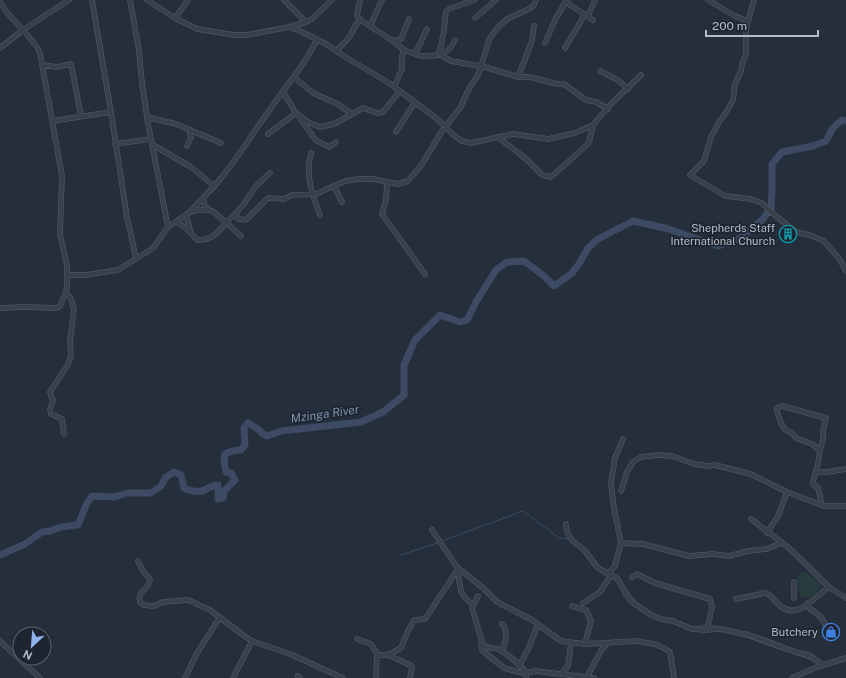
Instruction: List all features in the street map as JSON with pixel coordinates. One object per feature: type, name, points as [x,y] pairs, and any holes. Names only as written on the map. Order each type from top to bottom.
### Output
[{"type":"street","points":[[0,48],[23,30],[69,0]]},
{"type":"street","points":[[92,0],[127,218],[136,258]]},
{"type":"street","points":[[130,0],[138,46],[147,117],[168,227]]},
{"type":"street","points":[[147,0],[175,18],[197,29],[234,35],[248,35],[306,22],[312,19],[332,0]]},
{"type":"street","points":[[175,18],[188,0]]},
{"type":"street","points":[[284,0],[306,22]]},
{"type":"street","points":[[360,0],[357,15],[361,20],[404,50],[415,54],[428,56],[442,53],[450,48],[455,40]]},
{"type":"street","points":[[370,26],[382,0]]},
{"type":"street","points":[[438,54],[444,31],[446,11],[475,0]]},
{"type":"street","points":[[475,18],[496,0]]},
{"type":"street","points":[[234,215],[239,219],[246,220],[268,198],[281,200],[292,195],[312,194],[345,181],[373,179],[402,184],[410,178],[425,159],[445,126],[460,108],[481,67],[489,40],[492,35],[500,25],[509,18],[529,9],[534,5],[536,0]]},
{"type":"street","points":[[546,43],[556,18],[566,0],[593,20]]},
{"type":"street","points":[[565,48],[595,0]]},
{"type":"street","points":[[708,0],[735,16],[748,21]]},
{"type":"street","points":[[754,0],[748,21],[746,54],[741,72],[735,84],[733,100],[711,136],[704,161],[690,175],[725,196],[751,199],[762,203],[770,212],[796,232],[824,241],[840,260],[846,271]]},
{"type":"street","points":[[0,2],[11,17],[37,46],[43,65],[62,176],[60,235],[67,265],[66,292],[60,306],[57,308],[0,308]]},
{"type":"street","points":[[393,41],[401,39],[409,19]]},
{"type":"street","points":[[337,51],[350,36],[355,25],[361,20]]},
{"type":"street","points":[[518,77],[532,41],[534,26]]},
{"type":"street","points":[[289,27],[316,39],[394,86],[445,126],[460,140],[471,143],[513,134],[548,139],[575,133],[593,124],[641,75]]},
{"type":"street","points":[[415,54],[427,29]]},
{"type":"street","points":[[67,275],[86,275],[118,270],[153,248],[168,227],[190,213],[238,156],[270,108],[308,58],[316,39]]},
{"type":"street","points":[[394,86],[402,69],[402,56],[404,50]]},
{"type":"street","points":[[438,54],[451,61],[518,77],[530,77],[557,84],[564,84],[586,100],[596,102],[608,108]]},
{"type":"street","points":[[43,65],[57,67],[71,64],[81,116]]},
{"type":"street","points":[[600,71],[618,80],[628,89]]},
{"type":"street","points":[[294,77],[313,93],[322,98],[332,100],[352,114]]},
{"type":"street","points":[[297,114],[316,126],[324,127],[334,124],[363,108],[377,113],[383,112],[400,91]]},
{"type":"street","points":[[283,92],[317,141],[328,147],[336,142]]},
{"type":"street","points":[[396,132],[415,102]]},
{"type":"street","points":[[52,120],[111,112]]},
{"type":"street","points":[[268,134],[297,114]]},
{"type":"street","points":[[147,117],[176,124],[221,143]]},
{"type":"street","points":[[498,137],[526,159],[542,175],[551,177],[587,145],[593,124]]},
{"type":"street","points":[[187,146],[191,137],[190,130]]},
{"type":"street","points":[[115,144],[151,139]]},
{"type":"street","points":[[153,145],[191,167],[214,186]]},
{"type":"street","points":[[311,153],[309,178],[312,194],[320,215]]},
{"type":"street","points":[[175,222],[191,233],[197,240],[214,237],[243,205],[256,186],[270,173]]},
{"type":"street","points":[[387,182],[386,200],[382,214],[425,274]]},
{"type":"street","points":[[334,186],[342,202]]},
{"type":"street","points":[[203,198],[205,206],[241,236]]},
{"type":"street","points":[[190,213],[209,210]]},
{"type":"street","points":[[190,213],[188,221],[191,233]]},
{"type":"street","points":[[188,221],[190,213]]},
{"type":"street","points":[[64,434],[62,419],[51,414],[50,410],[53,400],[50,392],[67,366],[71,356],[70,341],[74,309],[71,299],[66,292]]},
{"type":"street","points":[[820,450],[812,444],[796,438],[793,433],[784,429],[776,411],[777,407],[782,406],[826,418],[823,431],[823,440],[813,484],[818,488],[822,505]]},
{"type":"street","points":[[583,603],[603,589],[615,566],[620,543],[611,484],[615,458],[623,439]]},
{"type":"street","points":[[622,491],[627,472],[633,462],[639,457],[658,455],[672,456],[694,464],[706,466],[715,465],[751,474],[787,492],[822,505],[831,507],[846,506]]},
{"type":"street","points":[[816,472],[827,472],[846,468]]},
{"type":"street","points":[[767,533],[778,516],[787,492]]},
{"type":"street","points":[[751,519],[767,533],[789,548],[829,587],[846,598]]},
{"type":"street","points":[[566,524],[567,532],[572,540],[585,551],[598,568],[619,580],[629,599],[651,615],[673,621],[692,629],[720,629],[755,637],[790,651],[809,655],[823,665]]},
{"type":"street","points":[[432,530],[458,568],[483,588],[497,602],[538,624],[561,641],[588,644],[636,642],[654,644],[664,648],[670,652],[674,678]]},
{"type":"street","points":[[620,543],[643,544],[686,555],[702,556],[713,554],[729,556],[748,551],[767,550],[781,543]]},
{"type":"street","points":[[138,561],[143,571],[150,579],[149,586],[142,591],[140,596],[139,600],[141,604],[154,606],[164,602],[188,600],[210,610],[252,641],[290,654],[343,678]]},
{"type":"street","points":[[458,568],[461,592],[473,605]]},
{"type":"street","points":[[401,661],[399,656],[400,649],[414,620],[424,620],[436,600],[442,595],[458,568]]},
{"type":"street","points":[[632,578],[637,574],[655,583],[710,598],[712,606],[707,630]]},
{"type":"street","points":[[794,582],[794,598]]},
{"type":"street","points":[[736,600],[766,593],[778,605],[790,611],[799,610],[829,587]]},
{"type":"street","points":[[478,596],[472,608],[479,627],[482,650],[504,668],[527,675],[535,671],[594,678]]},
{"type":"street","points":[[808,603],[808,607],[821,617],[828,629]]},
{"type":"street","points":[[572,606],[586,610],[590,618],[591,621],[586,640],[588,644]]},
{"type":"street","points":[[185,678],[220,617]]},
{"type":"street","points":[[502,624],[505,628],[506,634],[502,651]]},
{"type":"street","points":[[520,665],[538,624]]},
{"type":"street","points":[[357,639],[371,644],[376,650],[378,656],[376,678]]},
{"type":"street","points":[[481,639],[486,647],[502,651],[513,658],[527,675]]},
{"type":"street","points":[[0,641],[40,678]]},
{"type":"street","points":[[233,678],[252,641]]},
{"type":"street","points":[[561,674],[568,666],[571,643]]},
{"type":"street","points":[[587,677],[602,649],[608,643]]},
{"type":"street","points":[[378,656],[388,655],[400,649]]},
{"type":"street","points":[[388,655],[412,666],[410,678]]},
{"type":"street","points":[[792,678],[823,665],[845,659],[846,665]]},
{"type":"green space","points":[[807,573],[822,584],[813,596],[801,598],[797,581],[798,575]]},
{"type":"waterway","name":"Mzinga River","points":[[0,555],[25,544],[42,532],[61,527],[78,525],[87,503],[92,496],[114,497],[127,493],[151,493],[161,486],[166,477],[174,472],[181,475],[184,488],[192,491],[200,491],[218,485],[218,499],[223,498],[224,491],[235,480],[231,473],[226,472],[224,462],[225,454],[232,451],[241,450],[245,445],[244,428],[248,423],[267,436],[281,431],[361,422],[383,412],[404,395],[404,365],[415,340],[440,315],[460,322],[467,320],[476,302],[496,270],[507,262],[524,261],[544,276],[554,286],[571,274],[579,264],[588,248],[598,239],[633,221],[665,228],[718,246],[739,239],[763,219],[767,213],[771,212],[772,164],[782,152],[813,146],[826,141],[833,128],[842,120],[846,121]]},
{"type":"waterway","points":[[442,541],[523,511],[559,538],[569,539]]},
{"type":"waterway","points":[[401,555],[437,543]]},
{"type":"waterway","points":[[626,589],[636,602]]},
{"type":"waterway","points":[[695,627],[706,625]]},
{"type":"waterway","points":[[711,625],[719,627]]},
{"type":"waterway","points":[[743,636],[785,651]]},
{"type":"waterway","points":[[796,654],[813,661]]},
{"type":"place","name":"Shepherds Staff International Church","points":[[788,234]]},
{"type":"place","name":"Butchery","points":[[831,632]]}]
